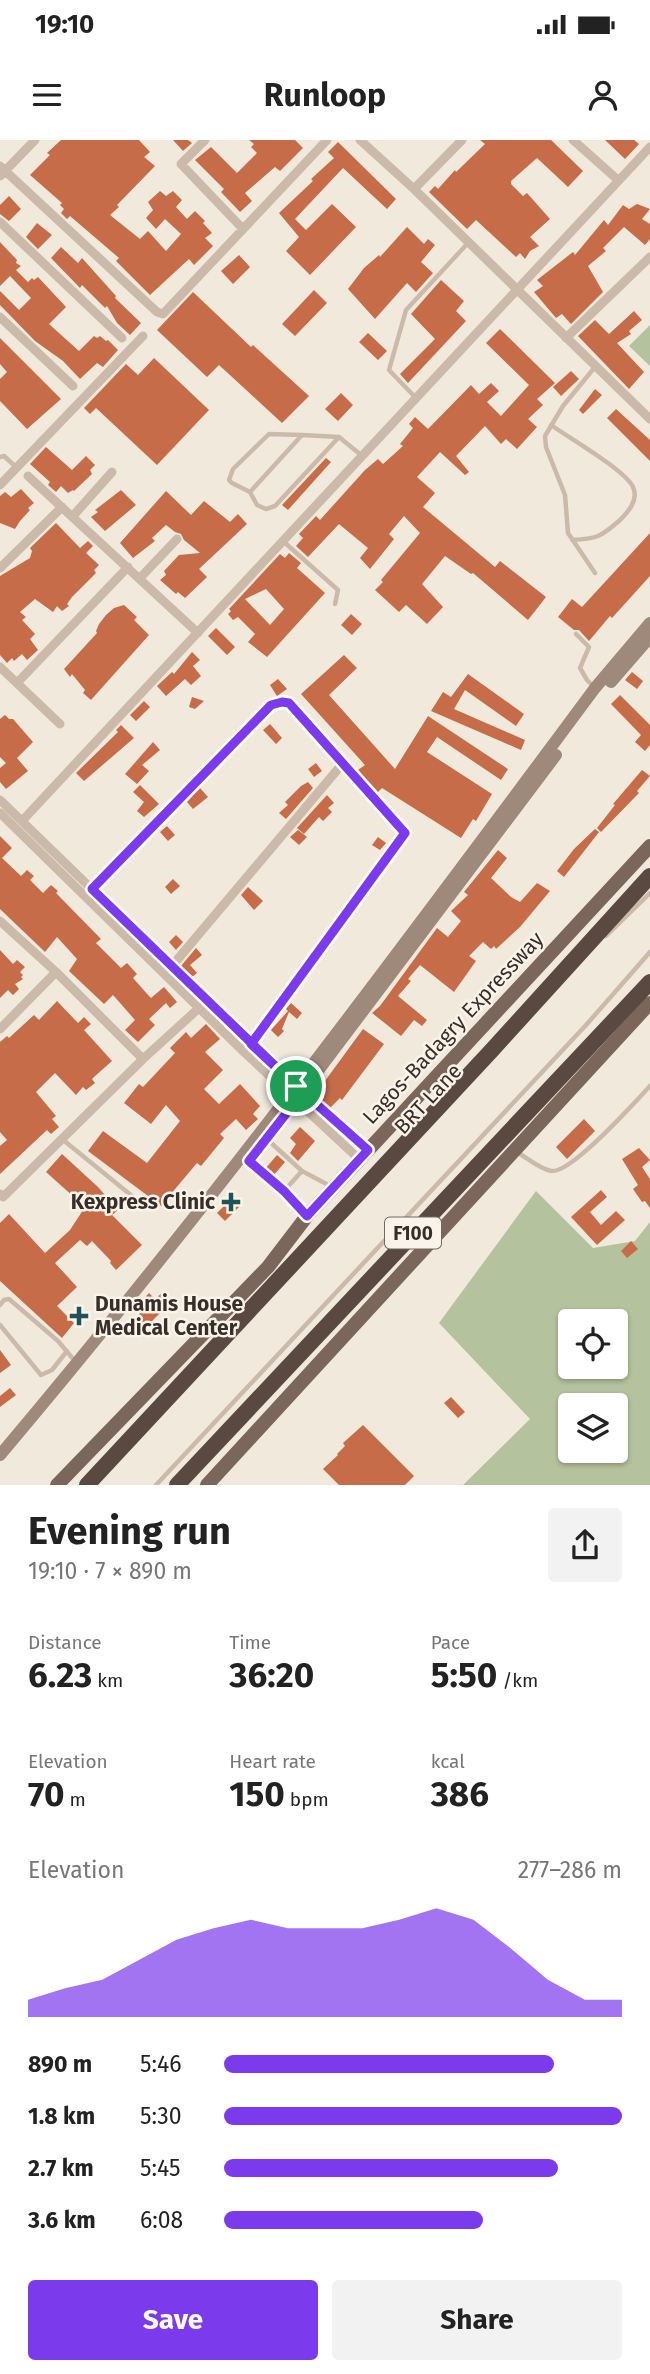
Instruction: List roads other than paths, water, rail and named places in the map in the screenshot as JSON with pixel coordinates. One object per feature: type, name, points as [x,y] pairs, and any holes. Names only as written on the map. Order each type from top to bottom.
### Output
[{"type":"highway","name":"Lagos-Badagry Expressway","points":[[89,1485],[650,876]]},
{"type":"highway","name":"F100","points":[[178,1485],[650,982]]},
{"type":"highway","points":[[80,1485],[147,1421]]},
{"type":"main road","points":[[0,1466],[83,1369],[267,1140],[296,1094],[595,688],[650,623]]},
{"type":"main road","points":[[0,1455],[296,1094],[602,693],[650,637]]},
{"type":"main road","name":"Lagos-Badagry Expressway","points":[[57,1485],[268,1267],[307,1216],[650,846]]},
{"type":"main road","points":[[207,1485],[650,1003]]},
{"type":"street","points":[[35,140],[2,171],[157,312],[163,314],[327,140]]},
{"type":"street","points":[[205,140],[181,164],[243,229]]},
{"type":"street","points":[[360,140],[650,419]]},
{"type":"street","points":[[414,190],[462,140]]},
{"type":"street","points":[[573,140],[618,180]]},
{"type":"street","points":[[22,821],[650,147]]},
{"type":"street","points":[[0,222],[122,338]]},
{"type":"street","points":[[566,338],[650,257]]},
{"type":"street","points":[[0,317],[73,386]]},
{"type":"street","points":[[0,485],[143,336]]},
{"type":"street","points":[[73,516],[112,472]]},
{"type":"street","points":[[29,476],[198,633]]},
{"type":"street","points":[[0,568],[62,507]]},
{"type":"street","points":[[140,578],[177,539]]},
{"type":"street","points":[[17,683],[128,567]]},
{"type":"street","points":[[0,667],[60,724]]},
{"type":"street","points":[[92,889],[271,705],[289,703],[405,833],[251,1044]]},
{"type":"street","points":[[172,966],[344,763]]},
{"type":"street","points":[[0,800],[251,1044],[296,1094]]},
{"type":"street","points":[[0,813],[199,1008],[364,1155]]},
{"type":"street","points":[[0,921],[56,972],[143,1059]]},
{"type":"street","points":[[0,1028],[56,972]]},
{"type":"street","points":[[1,1197],[199,1008]]},
{"type":"lane","points":[[415,397],[389,370],[406,310],[468,242]]},
{"type":"lane","points":[[595,366],[563,406],[545,436],[546,447],[565,495],[568,533],[595,573]]},
{"type":"lane","points":[[551,425],[618,472],[633,487],[635,498],[628,512],[609,529],[593,539],[572,540]]},
{"type":"lane","points":[[339,437],[275,506],[266,509],[257,505],[250,492],[229,480],[233,469],[269,434],[339,437],[361,455]]},
{"type":"lane","points":[[250,492],[302,435]]},
{"type":"lane","points":[[0,457],[4,456],[16,468]]},
{"type":"lane","points":[[283,542],[338,590],[335,604]]},
{"type":"lane","points":[[576,634],[589,646],[580,668],[595,688]]},
{"type":"lane","points":[[603,939],[650,893]]},
{"type":"lane","name":"BRT Lane","points":[[89,1485],[594,948]]},
{"type":"lane","points":[[156,1485],[587,1024],[650,952]]},
{"type":"lane","points":[[513,1150],[550,1171],[558,1170],[587,1150],[650,1086]]},
{"type":"lane","points":[[61,1139],[132,1196]]},
{"type":"lane","points":[[267,1140],[302,1171],[333,1188]]},
{"type":"lane","points":[[249,1161],[284,1191],[307,1216]]},
{"type":"lane","points":[[284,1191],[302,1171]]},
{"type":"lane","points":[[0,1305],[9,1299],[67,1351],[77,1364]]},
{"type":"lane","points":[[0,1325],[41,1375],[52,1370],[67,1351]]},
{"type":"place","name":"Kexpress Clinic","points":[[231,1202]]},
{"type":"place","name":"Dunamis House Medical Center","points":[[79,1316]]}]
